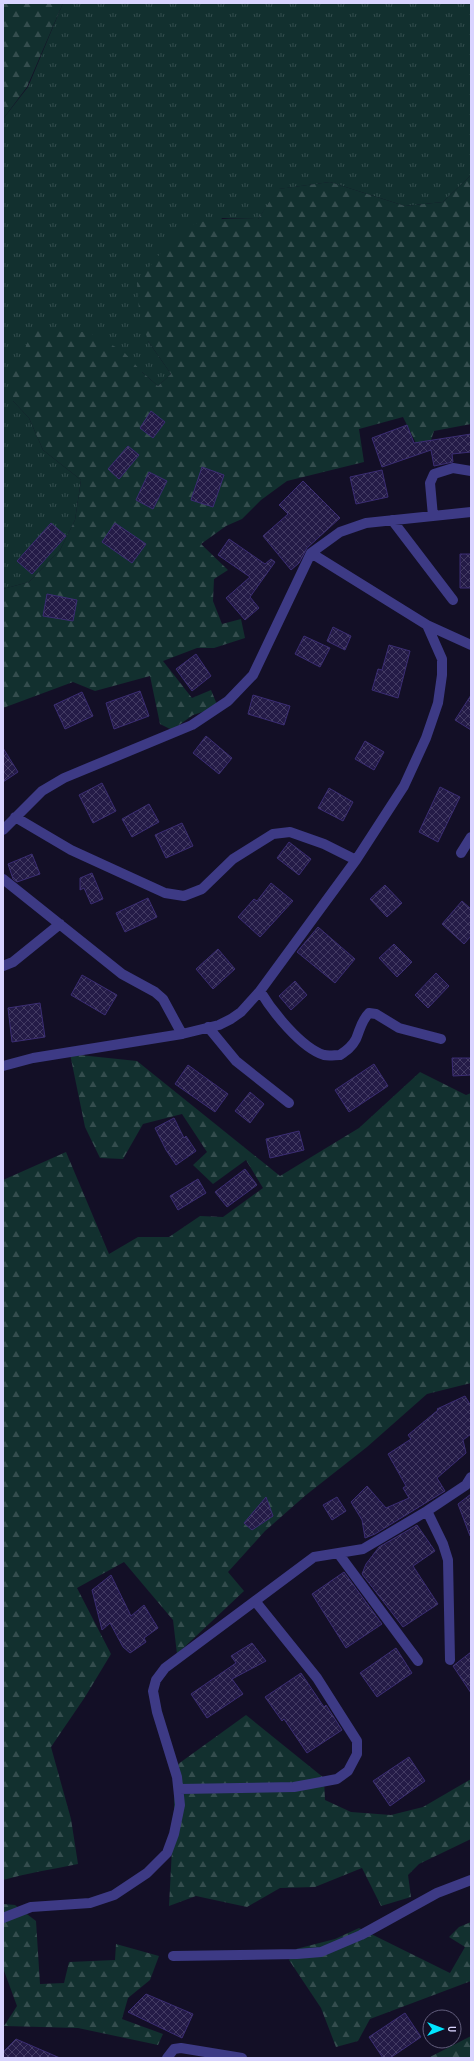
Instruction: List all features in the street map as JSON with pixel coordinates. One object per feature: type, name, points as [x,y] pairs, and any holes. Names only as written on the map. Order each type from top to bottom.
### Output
[{"type":"street","points":[[433,516],[430,483],[434,474],[453,468],[471,471]]},
{"type":"street","points":[[3,830],[42,791],[64,778],[192,725],[228,701],[254,676],[311,553],[340,532],[366,523],[471,512]]},
{"type":"street","points":[[392,520],[453,600]]},
{"type":"street","points":[[311,553],[427,625],[471,645]]},
{"type":"street","points":[[3,1066],[33,1058],[182,1034],[231,1019],[241,1012],[260,991],[356,860],[404,786],[426,738],[438,703],[442,675],[442,659],[427,625]]},
{"type":"street","points":[[15,817],[71,850],[165,893],[184,896],[202,889],[233,859],[273,834],[290,832],[324,844],[356,860]]},
{"type":"street","points":[[461,853],[471,837]]},
{"type":"street","points":[[3,879],[122,974],[155,992],[163,999],[182,1034]]},
{"type":"street","points":[[3,966],[12,962],[60,924]]},
{"type":"street","points":[[260,991],[269,1006],[301,1041],[323,1055],[340,1056],[350,1047],[355,1040],[363,1018],[368,1013],[376,1014],[399,1028],[441,1040]]},
{"type":"street","points":[[208,1027],[236,1061],[289,1103]]},
{"type":"street","points":[[3,1918],[31,1907],[90,1903],[114,1895],[147,1874],[167,1853],[174,1834],[180,1805],[179,1789],[157,1712],[153,1691],[156,1680],[165,1668],[314,1557],[363,1549],[427,1512],[466,1485],[471,1477]]},
{"type":"street","points":[[427,1512],[443,1544],[448,1560],[450,1660]]},
{"type":"street","points":[[338,1553],[418,1661]]},
{"type":"street","points":[[179,1789],[294,1787],[337,1780],[348,1771],[358,1754],[358,1741],[317,1678],[255,1601]]},
{"type":"street","points":[[173,1956],[297,1954],[321,1952],[361,1935],[437,1893],[471,1880]]},
{"type":"street","points":[[167,2058],[174,2049],[181,2048],[242,2058]]},
{"type":"green space","points":[[3,3],[63,3],[27,87],[3,119]]},
{"type":"green space","points":[[63,3],[471,3],[471,175],[443,202],[405,206],[330,182],[279,189],[258,219],[222,218],[148,341],[171,374],[158,386],[142,372],[13,401],[29,418],[43,450],[81,480],[75,520],[60,550],[29,582],[3,589],[3,119],[28,87]]},
{"type":"green space","points":[[471,175],[471,424],[434,431],[431,440],[416,443],[403,417],[359,429],[364,462],[287,481],[261,500],[242,519],[226,526],[201,544],[228,570],[214,579],[213,601],[222,624],[241,619],[245,638],[214,648],[197,648],[163,661],[192,698],[211,690],[218,707],[193,715],[172,730],[160,724],[150,676],[95,691],[73,682],[3,708],[3,589],[29,582],[60,550],[75,520],[81,480],[43,450],[29,418],[13,401],[12,376],[33,331],[88,332],[123,351],[142,372],[158,386],[171,374],[148,341],[139,311],[137,283],[162,251],[185,228],[199,222],[215,220],[258,219],[278,189],[330,182],[405,206],[443,202]]},
{"type":"green space","points":[[70,1054],[137,1061],[280,1176],[359,1128],[420,1072],[466,1095],[471,1093],[471,1383],[427,1394],[367,1447],[306,1495],[265,1531],[228,1572],[244,1591],[177,1654],[173,1620],[124,1562],[77,1588],[111,1654],[85,1697],[51,1747],[71,1819],[78,1864],[3,1880],[3,1180],[66,1152],[109,1254],[138,1237],[169,1237],[200,1216],[223,1217],[263,1188],[246,1160],[213,1184],[193,1165],[207,1152],[182,1114],[143,1124],[123,1159],[100,1158],[85,1127]]},
{"type":"green space","points":[[246,1715],[324,1778],[325,1800],[351,1812],[391,1815],[423,1807],[471,1779],[471,1839],[419,1864],[408,1875],[411,1897],[381,1906],[362,1868],[315,1887],[280,1888],[247,1907],[196,1896],[169,1906],[174,1810],[174,1767]]},
{"type":"green space","points":[[3,1904],[15,1905],[36,1921],[40,1984],[64,1983],[69,1962],[115,1960],[116,1944],[159,1956],[150,1980],[128,1998],[122,2019],[163,2034],[158,2045],[78,2028],[4,2026],[17,2006],[3,1968]]},
{"type":"green space","points":[[471,1922],[471,1981],[370,2019],[358,2041],[336,2047],[321,2008],[289,1960],[296,1949],[335,1939],[359,1928],[450,1973],[465,1947],[449,1937],[459,1927]]},
{"type":"green space","points":[[471,2036],[471,2058],[428,2058],[446,2049],[462,2049],[462,2041]]},
{"type":"building","points":[[151,411],[165,422],[153,438],[140,428]]},
{"type":"building","points":[[407,425],[414,443],[471,434],[471,452],[452,454],[453,462],[434,466],[431,450],[382,467],[372,438]]},
{"type":"building","points":[[128,446],[139,455],[119,479],[108,469]]},
{"type":"building","points":[[202,467],[224,475],[213,507],[191,500]]},
{"type":"building","points":[[382,470],[388,497],[356,504],[350,477]]},
{"type":"building","points":[[149,472],[167,481],[153,509],[136,500]]},
{"type":"building","points":[[303,481],[340,518],[307,548],[299,563],[291,570],[263,536],[288,514],[279,505]]},
{"type":"building","points":[[51,523],[66,536],[32,574],[17,561]]},
{"type":"building","points":[[115,523],[146,544],[132,563],[102,542]]},
{"type":"building","points":[[229,539],[265,564],[271,559],[275,562],[250,597],[259,608],[245,620],[226,598],[250,577],[218,555]]},
{"type":"building","points":[[460,554],[471,554],[471,588],[460,588]]},
{"type":"building","points":[[47,594],[77,600],[73,621],[43,616]]},
{"type":"building","points":[[333,627],[351,636],[345,650],[327,641]]},
{"type":"building","points":[[304,636],[330,648],[320,667],[295,654]]},
{"type":"building","points":[[389,645],[410,651],[398,698],[372,690],[378,669],[382,670]]},
{"type":"building","points":[[196,654],[211,676],[192,691],[176,669]]},
{"type":"building","points":[[140,691],[149,716],[114,729],[106,703]]},
{"type":"building","points":[[82,692],[93,716],[65,729],[54,705]]},
{"type":"building","points":[[253,695],[290,706],[284,725],[248,714]]},
{"type":"building","points":[[471,695],[471,730],[455,720]]},
{"type":"building","points":[[206,736],[232,758],[219,774],[193,753]]},
{"type":"building","points":[[365,741],[384,752],[374,770],[355,759]]},
{"type":"building","points":[[3,748],[18,772],[3,782]]},
{"type":"building","points":[[102,783],[116,811],[93,823],[79,795]]},
{"type":"building","points":[[440,787],[460,797],[438,842],[419,832]]},
{"type":"building","points":[[329,788],[353,802],[343,821],[318,808]]},
{"type":"building","points":[[149,804],[159,822],[132,837],[122,819]]},
{"type":"building","points":[[182,823],[193,846],[166,858],[155,835]]},
{"type":"building","points":[[289,842],[311,859],[299,875],[277,858]]},
{"type":"building","points":[[32,854],[40,874],[17,882],[13,879],[8,864]]},
{"type":"building","points":[[92,873],[103,899],[91,904],[84,888],[80,890],[80,878]]},
{"type":"building","points":[[271,883],[293,901],[260,937],[238,917],[254,899],[257,901]]},
{"type":"building","points":[[385,885],[402,903],[387,917],[370,899]]},
{"type":"building","points":[[148,898],[157,917],[125,932],[116,913]]},
{"type":"building","points":[[462,901],[471,909],[471,936],[464,944],[442,924]]},
{"type":"building","points":[[318,927],[355,959],[335,983],[297,952]]},
{"type":"building","points":[[394,944],[412,962],[397,977],[379,958]]},
{"type":"building","points":[[218,949],[235,969],[213,989],[196,969]]},
{"type":"building","points":[[436,973],[449,986],[428,1008],[415,995]]},
{"type":"building","points":[[82,975],[117,995],[105,1015],[71,995]]},
{"type":"building","points":[[295,981],[307,995],[291,1010],[279,996]]},
{"type":"building","points":[[40,1003],[45,1037],[12,1042],[8,1008]]},
{"type":"building","points":[[452,1058],[471,1058],[471,1075],[453,1076]]},
{"type":"building","points":[[374,1064],[388,1086],[349,1112],[335,1090]]},
{"type":"building","points":[[188,1065],[228,1094],[215,1112],[175,1084]]},
{"type":"building","points":[[250,1092],[264,1104],[250,1123],[235,1111]]},
{"type":"building","points":[[174,1118],[184,1138],[186,1136],[196,1151],[176,1165],[166,1150],[155,1128]]},
{"type":"building","points":[[299,1131],[304,1150],[270,1158],[266,1139]]},
{"type":"building","points":[[245,1169],[257,1185],[227,1207],[215,1192]]},
{"type":"building","points":[[198,1179],[206,1193],[178,1210],[170,1196]]},
{"type":"building","points":[[465,1396],[471,1406],[471,1434],[463,1440],[466,1453],[437,1478],[445,1491],[375,1534],[365,1538],[362,1520],[351,1502],[367,1486],[386,1508],[409,1498],[403,1488],[406,1486],[388,1454],[411,1439],[408,1435],[438,1410],[437,1409]]},
{"type":"building","points":[[471,1494],[471,1535],[470,1536],[458,1504]]},
{"type":"building","points":[[266,1497],[273,1516],[252,1530],[244,1523]]},
{"type":"building","points":[[337,1497],[346,1511],[332,1520],[323,1505]]},
{"type":"building","points":[[417,1525],[435,1551],[413,1566],[438,1604],[403,1627],[362,1574],[366,1564],[379,1547]]},
{"type":"building","points":[[344,1572],[382,1624],[346,1648],[312,1594]]},
{"type":"building","points":[[111,1575],[131,1616],[144,1605],[158,1628],[144,1638],[146,1642],[130,1653],[123,1647],[110,1623],[102,1630],[92,1590]]},
{"type":"building","points":[[252,1643],[266,1661],[232,1679],[243,1694],[207,1718],[191,1694],[236,1663],[231,1656]]},
{"type":"building","points":[[396,1648],[412,1673],[377,1697],[360,1673]]},
{"type":"building","points":[[471,1652],[471,1693],[453,1666]]},
{"type":"building","points":[[301,1673],[324,1707],[326,1705],[342,1730],[307,1753],[284,1719],[282,1721],[265,1697]]},
{"type":"building","points":[[409,1757],[425,1781],[390,1806],[373,1781]]},
{"type":"building","points":[[146,1994],[193,2014],[182,2038],[128,2012]]},
{"type":"building","points":[[405,2013],[421,2037],[390,2058],[383,2058],[369,2037]]},
{"type":"building","points":[[16,2039],[60,2058],[3,2058],[3,2052]]}]
